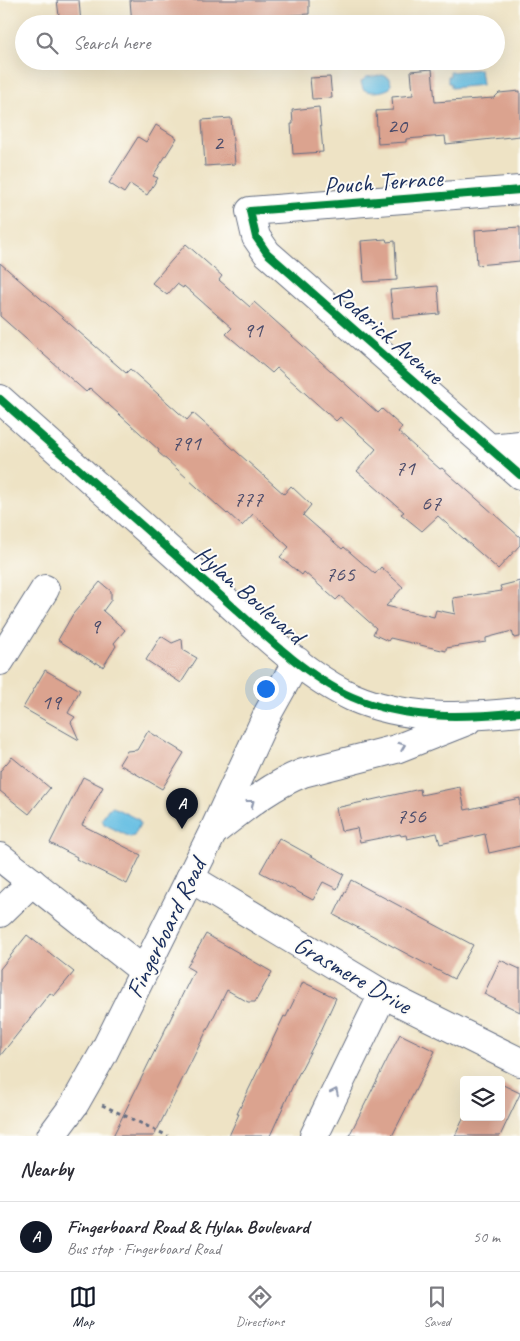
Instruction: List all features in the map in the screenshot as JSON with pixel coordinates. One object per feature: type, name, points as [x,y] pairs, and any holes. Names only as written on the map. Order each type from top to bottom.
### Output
[{"type":"street","name":"Pouch Terrace","points":[[250,211],[520,190]]},
{"type":"street","name":"Roderick Avenue","points":[[250,211],[256,237],[267,253],[520,475]]},
{"type":"street","name":"Hylan Boulevard","points":[[0,399],[315,676],[352,696],[386,708],[424,714],[480,716],[520,712]]},
{"type":"street","points":[[490,448],[520,445]]},
{"type":"street","points":[[0,661],[45,589]]},
{"type":"street","name":"Fingerboard Road","points":[[51,1136],[84,1088],[213,832],[268,713],[296,661]]},
{"type":"street","points":[[213,832],[263,794],[290,778],[396,749],[480,716]]},
{"type":"street","points":[[0,856],[144,971]]},
{"type":"street","name":"Grasmere Drive","points":[[190,878],[383,994],[520,1062]]},
{"type":"street","points":[[0,913],[32,882]]},
{"type":"street","points":[[314,1136],[383,994]]},
{"type":"path","points":[[102,1104],[168,1136]]},
{"type":"water","points":[[480,70],[482,85],[451,88],[451,83],[448,83],[450,72]]},
{"type":"water","points":[[383,75],[390,78],[390,88],[376,92],[369,92],[363,89],[361,82],[366,77]]},
{"type":"water","points":[[113,807],[139,820],[140,824],[134,836],[130,837],[104,824],[102,819],[108,809]]},
{"type":"building","points":[[57,0],[79,0],[80,15],[59,15]]},
{"type":"building","points":[[130,0],[309,0],[309,14],[131,15]]},
{"type":"building","points":[[432,70],[435,102],[494,98],[499,93],[520,91],[520,136],[446,144],[445,136],[406,139],[406,142],[378,144],[376,111],[393,110],[392,97],[413,95],[411,71]]},
{"type":"building","points":[[330,77],[332,98],[312,99],[310,78]]},
{"type":"building","points":[[319,107],[323,152],[293,154],[292,110]]},
{"type":"building","points":[[231,118],[235,164],[205,166],[202,120]]},
{"type":"building","points":[[156,125],[177,138],[153,176],[158,178],[147,195],[130,184],[124,193],[109,183],[138,137],[146,142]]},
{"type":"building","points":[[520,227],[520,261],[477,265],[475,230]]},
{"type":"building","points":[[386,239],[387,242],[395,241],[397,280],[364,282],[361,241]]},
{"type":"building","points":[[186,244],[222,276],[219,280],[250,307],[254,302],[378,413],[382,409],[402,427],[398,432],[520,537],[520,545],[498,569],[438,516],[422,531],[401,514],[404,512],[357,471],[376,449],[340,417],[336,421],[277,368],[272,373],[226,334],[232,328],[184,286],[183,288],[177,284],[167,295],[152,283]]},
{"type":"building","points":[[0,263],[126,373],[130,369],[187,420],[193,413],[284,494],[291,486],[311,505],[303,515],[342,549],[344,547],[375,574],[381,567],[403,587],[386,606],[434,617],[436,610],[455,614],[453,598],[502,591],[500,586],[520,581],[520,637],[514,638],[512,631],[486,638],[486,642],[446,648],[446,651],[390,638],[388,641],[373,634],[376,628],[340,596],[336,600],[304,572],[302,575],[280,557],[289,547],[253,514],[242,526],[158,452],[159,450],[90,388],[86,392],[0,316]]},
{"type":"building","points":[[438,286],[440,314],[393,318],[390,290]]},
{"type":"building","points":[[100,582],[111,591],[111,600],[103,611],[125,630],[114,643],[116,646],[103,667],[58,640],[73,614]]},
{"type":"building","points":[[161,636],[172,643],[182,639],[183,650],[197,658],[181,683],[146,660]]},
{"type":"building","points":[[45,670],[80,690],[68,713],[75,717],[71,722],[79,740],[23,708]]},
{"type":"building","points":[[148,731],[184,753],[162,789],[119,764],[127,751],[137,750]]},
{"type":"building","points":[[12,757],[50,788],[29,814],[0,791],[0,771]]},
{"type":"building","points":[[83,777],[103,787],[82,825],[141,855],[127,884],[76,859],[77,857],[50,843]]},
{"type":"building","points":[[460,787],[465,810],[520,798],[520,846],[489,853],[485,834],[440,844],[437,833],[407,839],[406,835],[401,836],[400,834],[360,842],[357,828],[341,831],[336,808],[420,789],[421,795]]},
{"type":"building","points":[[279,838],[344,874],[337,889],[323,882],[313,900],[260,872]]},
{"type":"building","points":[[351,880],[473,945],[454,979],[334,915]]},
{"type":"building","points":[[206,934],[272,972],[255,1002],[248,1002],[227,990],[154,1136],[113,1136],[194,971],[187,967]]},
{"type":"building","points":[[27,935],[74,972],[54,996],[50,993],[0,1056],[0,969]]},
{"type":"building","points":[[500,960],[520,969],[520,1012],[484,994]]},
{"type":"building","points":[[303,982],[336,998],[320,1033],[294,1083],[270,1136],[229,1136],[239,1114],[237,1114],[284,1016],[286,1017]]},
{"type":"building","points":[[400,1034],[435,1051],[392,1136],[349,1136]]},
{"type":"building","points":[[505,1086],[520,1093],[500,1136],[455,1136],[462,1121],[505,1121]]},
{"type":"cycle path","points":[[520,190],[250,211],[256,237],[267,253],[520,475]]},
{"type":"cycle path","points":[[0,399],[262,633],[297,662],[333,687],[352,697],[372,704],[414,713],[456,716],[520,712]]},
{"type":"place","name":"Fingerboard Road & Hylan Boulevard","points":[[182,829]]}]
